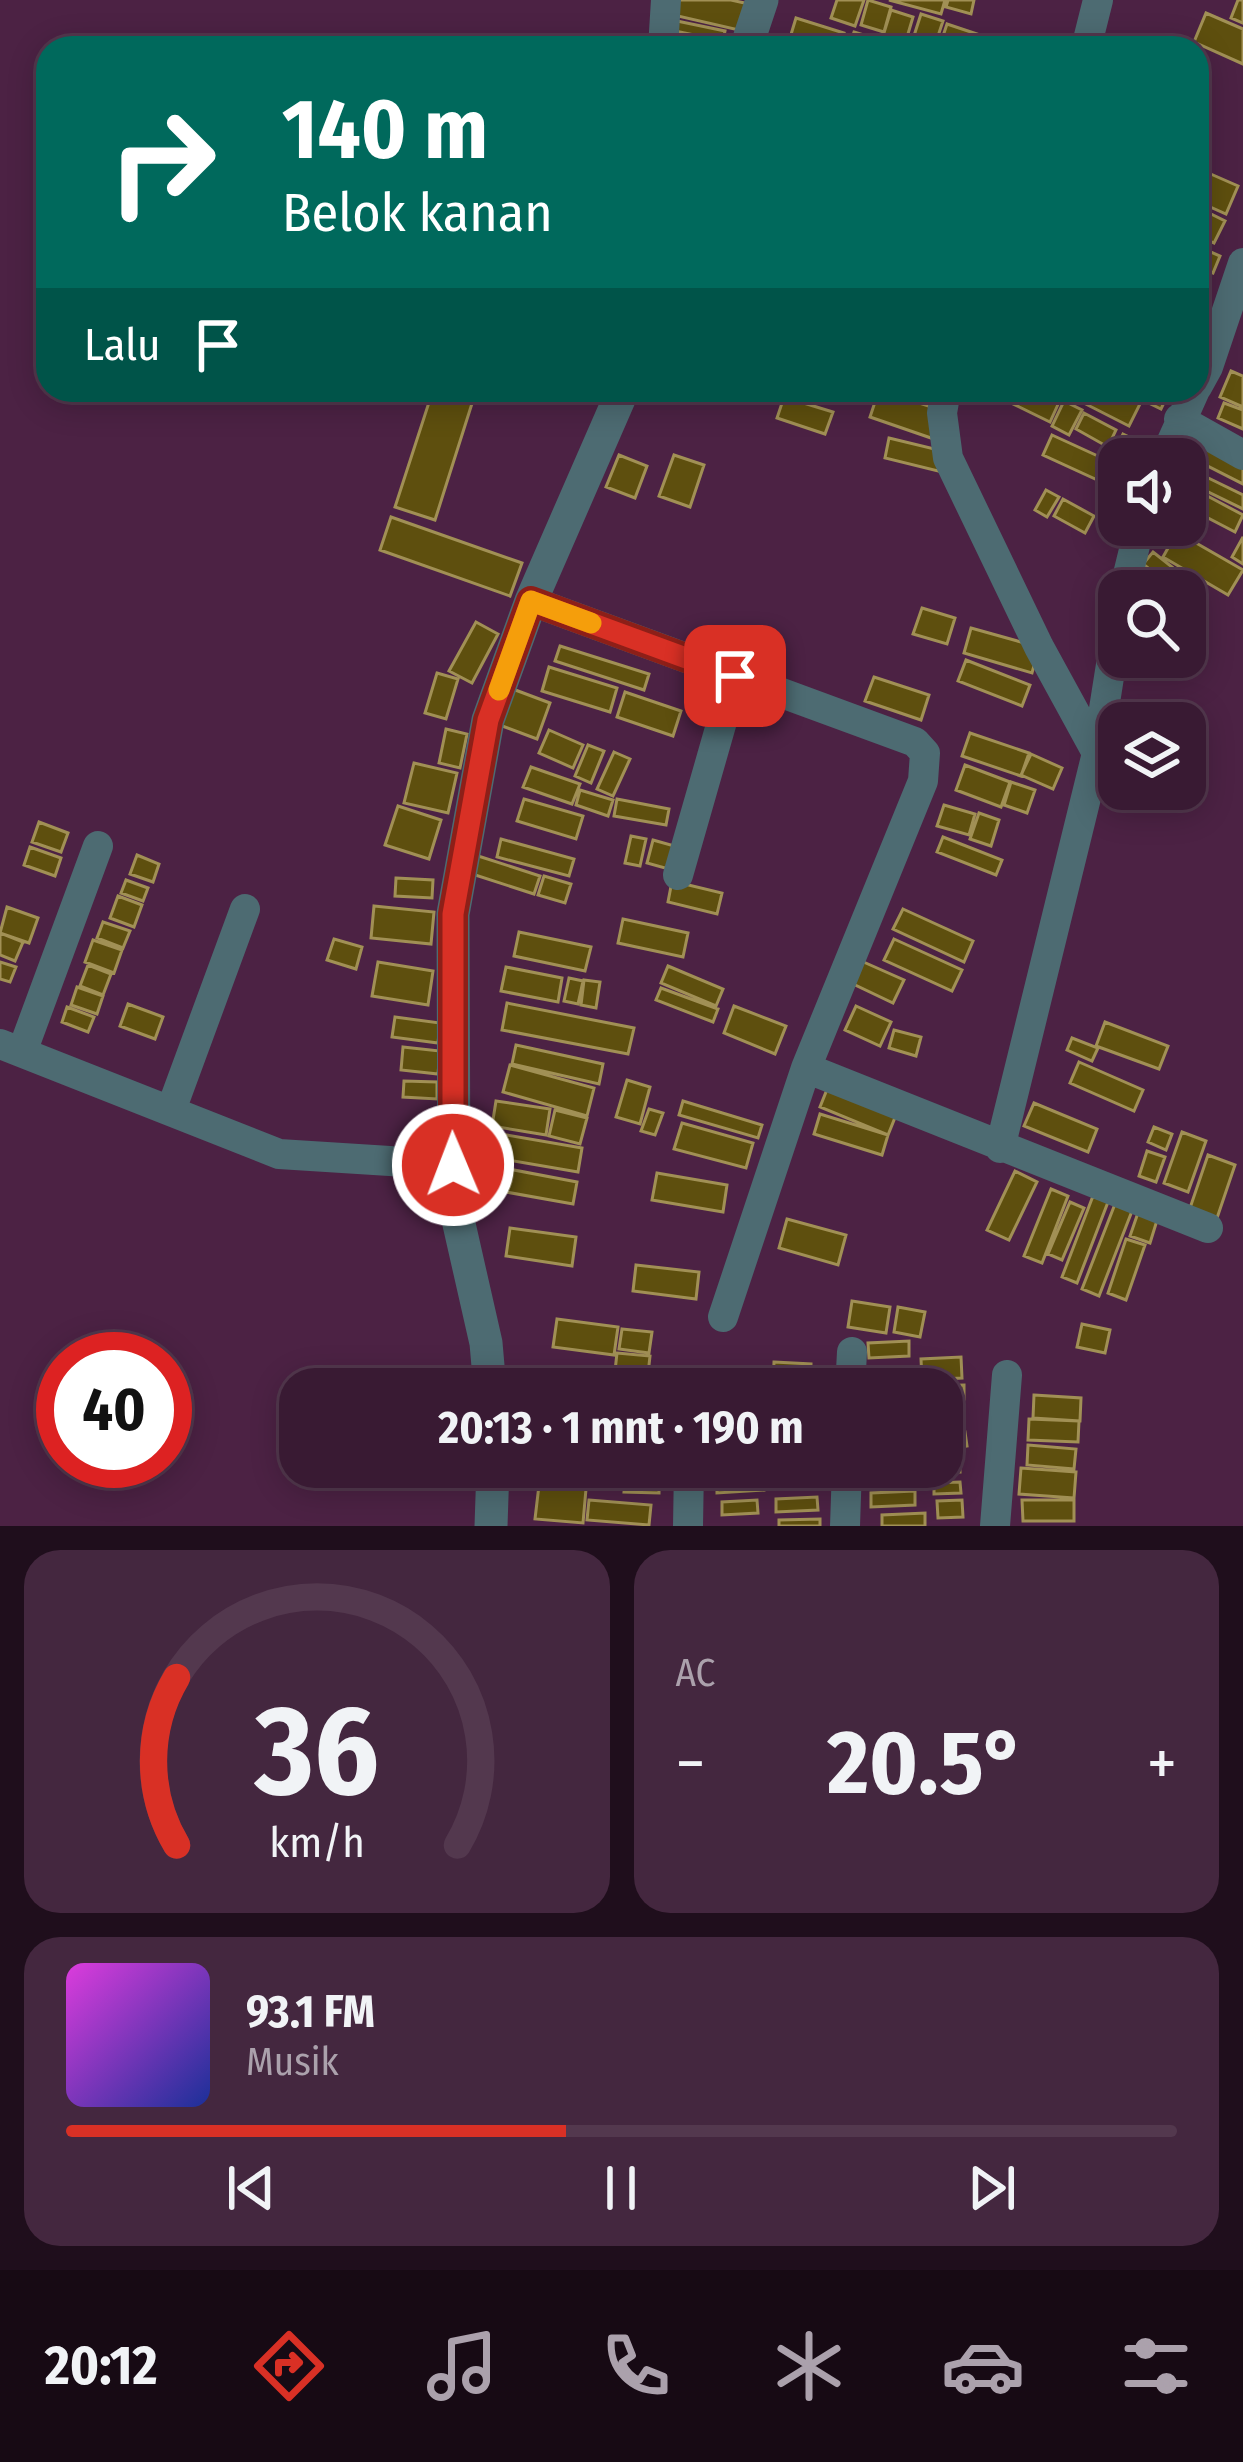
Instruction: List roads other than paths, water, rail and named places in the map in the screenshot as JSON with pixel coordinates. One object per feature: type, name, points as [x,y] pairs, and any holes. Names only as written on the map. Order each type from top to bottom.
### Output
[{"type":"street","points":[[664,36],[665,0]]},
{"type":"street","points":[[750,36],[762,0]]},
{"type":"street","points":[[1089,36],[1099,0]]},
{"type":"street","points":[[1209,364],[1243,263]]},
{"type":"street","points":[[488,1368],[454,1202],[453,914],[488,720],[531,601],[618,402]]},
{"type":"street","points":[[944,402],[948,458],[1039,647],[1097,753]]},
{"type":"street","points":[[1172,438],[1188,402]]},
{"type":"street","points":[[1179,419],[1243,454]]},
{"type":"street","points":[[531,601],[915,742],[926,753],[922,781],[806,1068],[723,1317]]},
{"type":"street","points":[[678,875],[735,676]]},
{"type":"street","points":[[1000,1148],[1097,753],[1109,678]]},
{"type":"street","points":[[98,846],[11,1048],[279,1154],[453,1165]]},
{"type":"street","points":[[171,1110],[245,909]]},
{"type":"street","points":[[806,1068],[1208,1228]]},
{"type":"street","points":[[851,1368],[852,1352]]},
{"type":"street","points":[[995,1526],[1007,1375]]},
{"type":"street","points":[[491,1526],[492,1488]]},
{"type":"street","points":[[688,1526],[689,1488]]},
{"type":"street","points":[[845,1526],[847,1488]]}]
